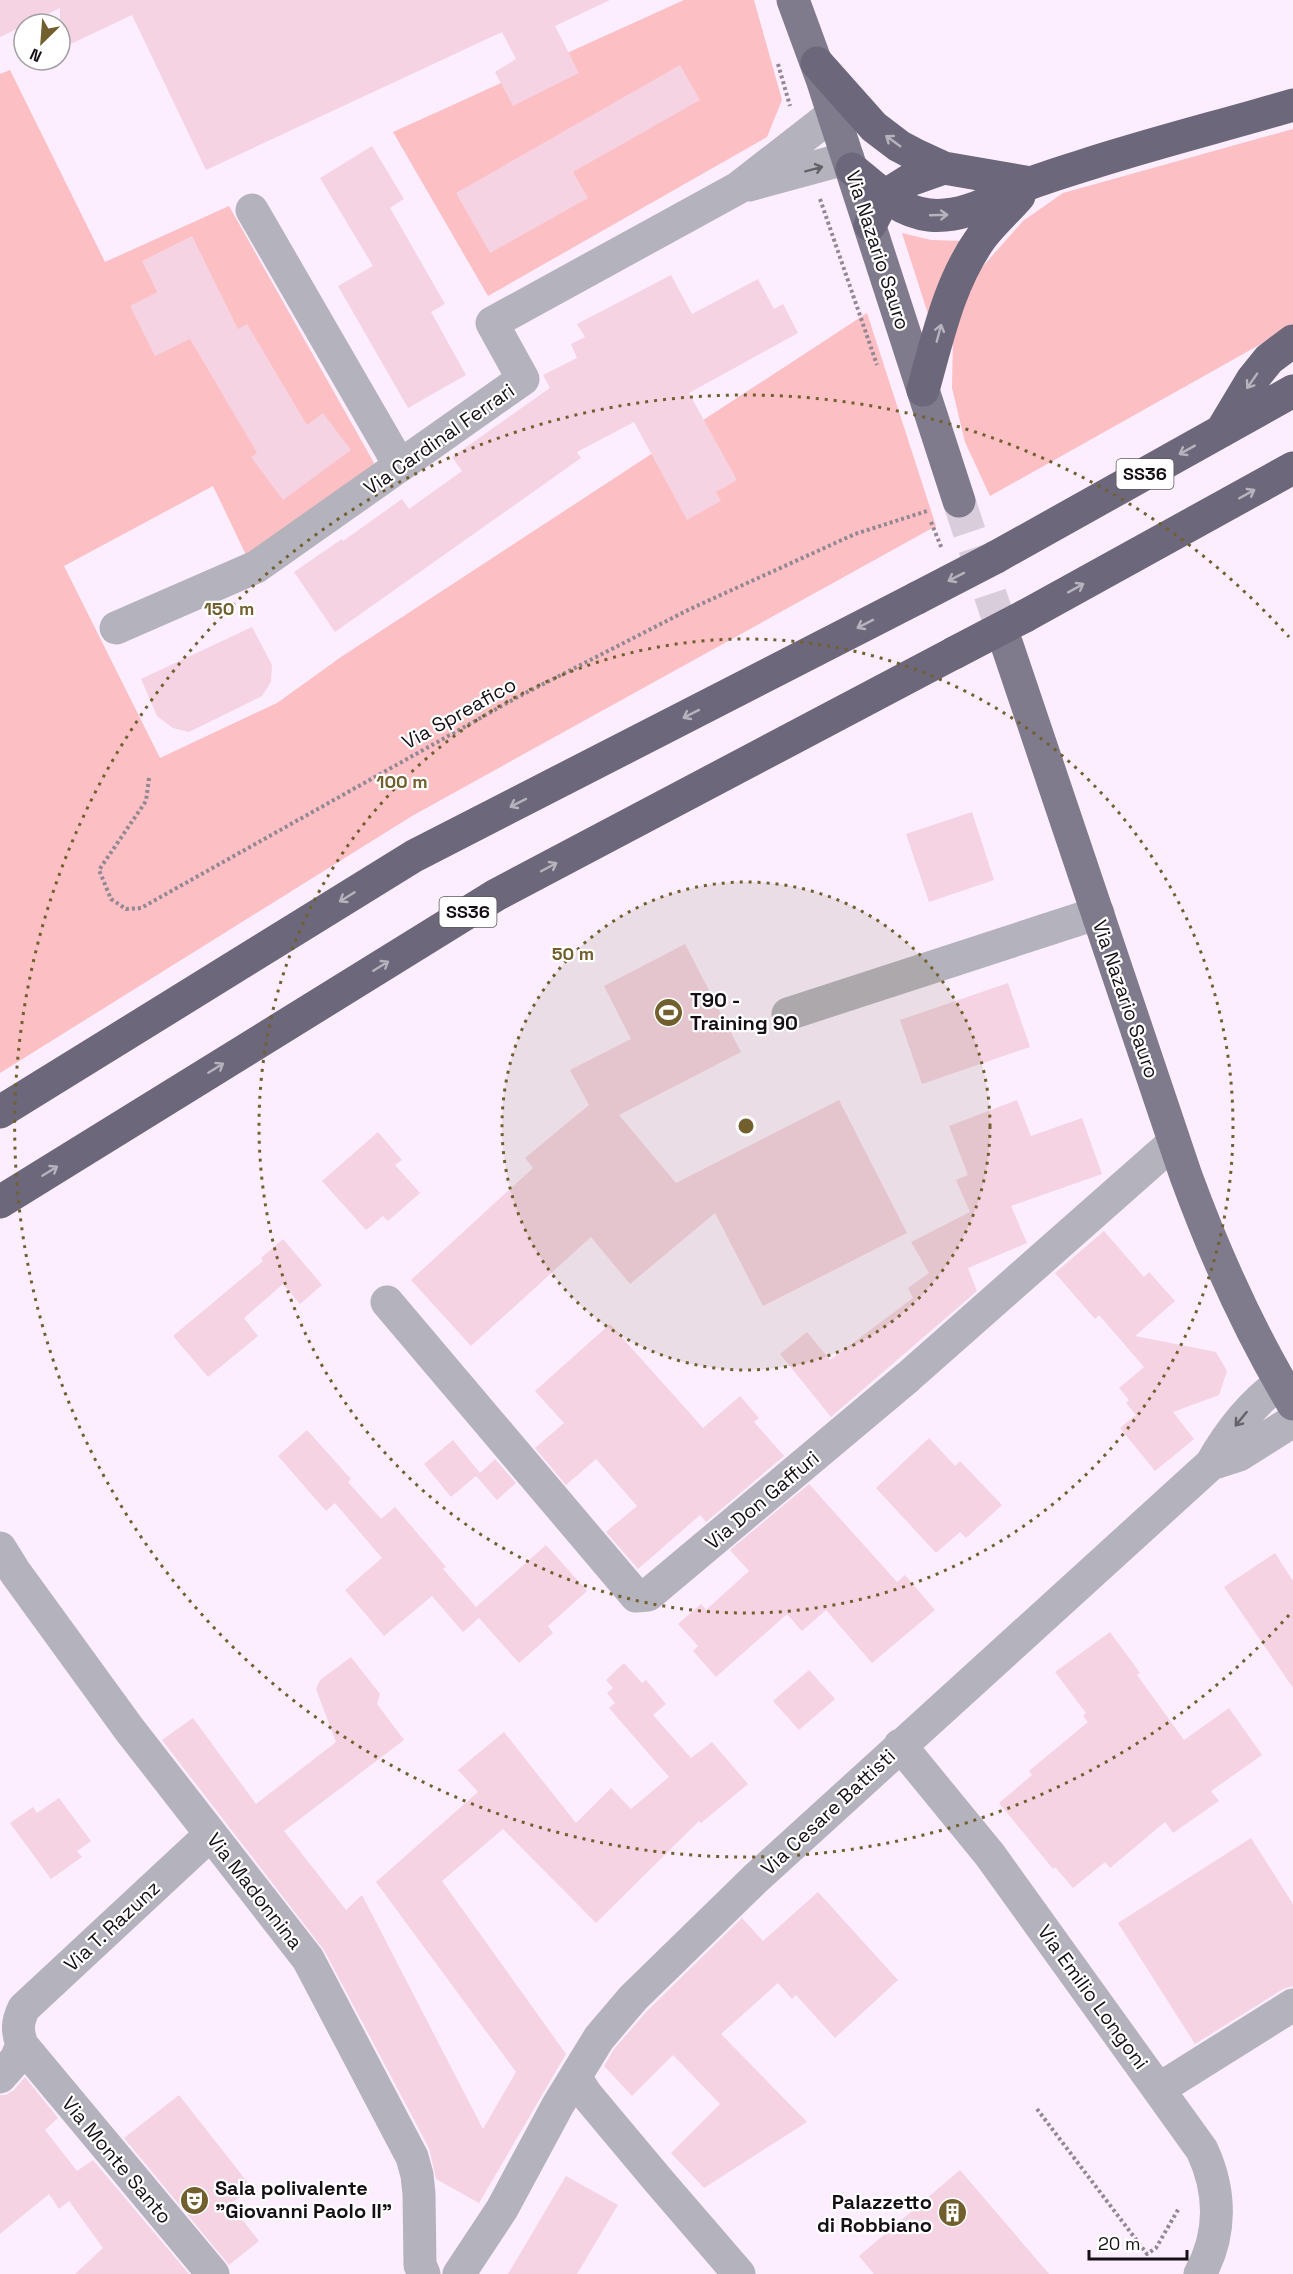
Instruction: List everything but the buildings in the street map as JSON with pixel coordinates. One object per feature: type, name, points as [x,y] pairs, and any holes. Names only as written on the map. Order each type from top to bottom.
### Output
[{"type":"highway","points":[[817,63],[874,127],[899,146],[944,168],[1031,183]]},
{"type":"highway","points":[[850,164],[886,195],[910,210],[927,215],[946,215],[975,210],[1031,183],[1080,166],[1293,105]]},
{"type":"highway","points":[[870,225],[886,195],[916,178],[944,168]]},
{"type":"highway","points":[[923,390],[943,316],[963,267],[982,236],[1031,183]]},
{"type":"highway","points":[[1222,430],[1252,381],[1269,360],[1293,341]]},
{"type":"highway","name":"SS36","points":[[0,1112],[414,856],[996,557],[1293,391]]},
{"type":"highway","name":"SS36","points":[[0,1202],[496,895],[1025,616],[1293,468]]},
{"type":"main road","name":"Via Nazario Sauro","points":[[793,0],[817,63],[959,501]]},
{"type":"main road","name":"Via Nazario Sauro","points":[[1007,645],[1174,1142],[1212,1247],[1259,1346],[1289,1399]]},
{"type":"street","name":"Via Cardinal Ferrari","points":[[116,628],[256,567],[523,379],[492,323],[738,188],[833,114]]},
{"type":"street","name":"Via Cardinal Ferrari","points":[[738,188],[850,164]]},
{"type":"street","points":[[252,210],[400,466]]},
{"type":"street","points":[[788,1014],[1098,914]]},
{"type":"street","name":"Via Don Gaffuri","points":[[387,1302],[636,1596],[648,1595],[908,1377],[1174,1142]]},
{"type":"street","name":"Via Cesare Battisti","points":[[459,2274],[502,2209],[558,2105],[599,2038],[633,1998],[755,1879],[900,1745],[1211,1464],[1256,1402],[1289,1399]]},
{"type":"street","name":"Via Madonnina","points":[[0,1548],[129,1729],[308,1959],[412,2157],[417,2175],[420,2265],[424,2274]]},
{"type":"street","name":"Via Emilio Longoni","points":[[900,1745],[990,1856],[1202,2150],[1212,2171],[1217,2220],[1215,2234],[1200,2274]]},
{"type":"street","name":"Via T. Razunz","points":[[13,2028],[24,2008],[210,1835]]},
{"type":"street","points":[[1159,2089],[1293,2005]]},
{"type":"street","points":[[0,2077],[16,2059],[13,2028]]},
{"type":"street","name":"Via Monte Santo","points":[[13,2028],[213,2274]]},
{"type":"street","points":[[575,2077],[586,2094],[740,2274]]},
{"type":"street","points":[[558,2105],[593,2123],[616,2128]]},
{"type":"path","name":"Via Spreafico","points":[[149,778],[146,801],[99,870],[111,899],[126,909],[141,908],[516,698],[690,609],[855,534],[959,501]]},
{"type":"path","points":[[1037,2109],[1148,2254],[1156,2248],[1179,2208]]},
{"type":"shaded area","points":[[684,0],[754,0],[782,100],[767,137],[488,296],[393,132]]},
{"type":"shaded area","points":[[10,70],[105,262],[229,206],[374,463],[370,472],[247,557],[213,486],[64,566],[160,758],[277,703],[341,657],[867,313],[936,526],[412,816],[0,1073],[0,74]]},
{"type":"shaded area","points":[[1293,129],[1293,326],[990,496],[965,442],[952,388],[953,335],[976,274],[1023,221],[1063,193]]},
{"type":"shaded area","points":[[902,233],[931,240],[964,241],[928,314]]},
{"type":"tunnel","points":[[959,501],[1007,645]]},
{"type":"place","name":"T90 - Training 90","points":[[669,1012]]},
{"type":"place","name":"Sala polivalente \"Giovanni Paolo II\"","points":[[194,2200]]},
{"type":"place","name":"Palazzetto di Robbiano","points":[[953,2213]]}]
